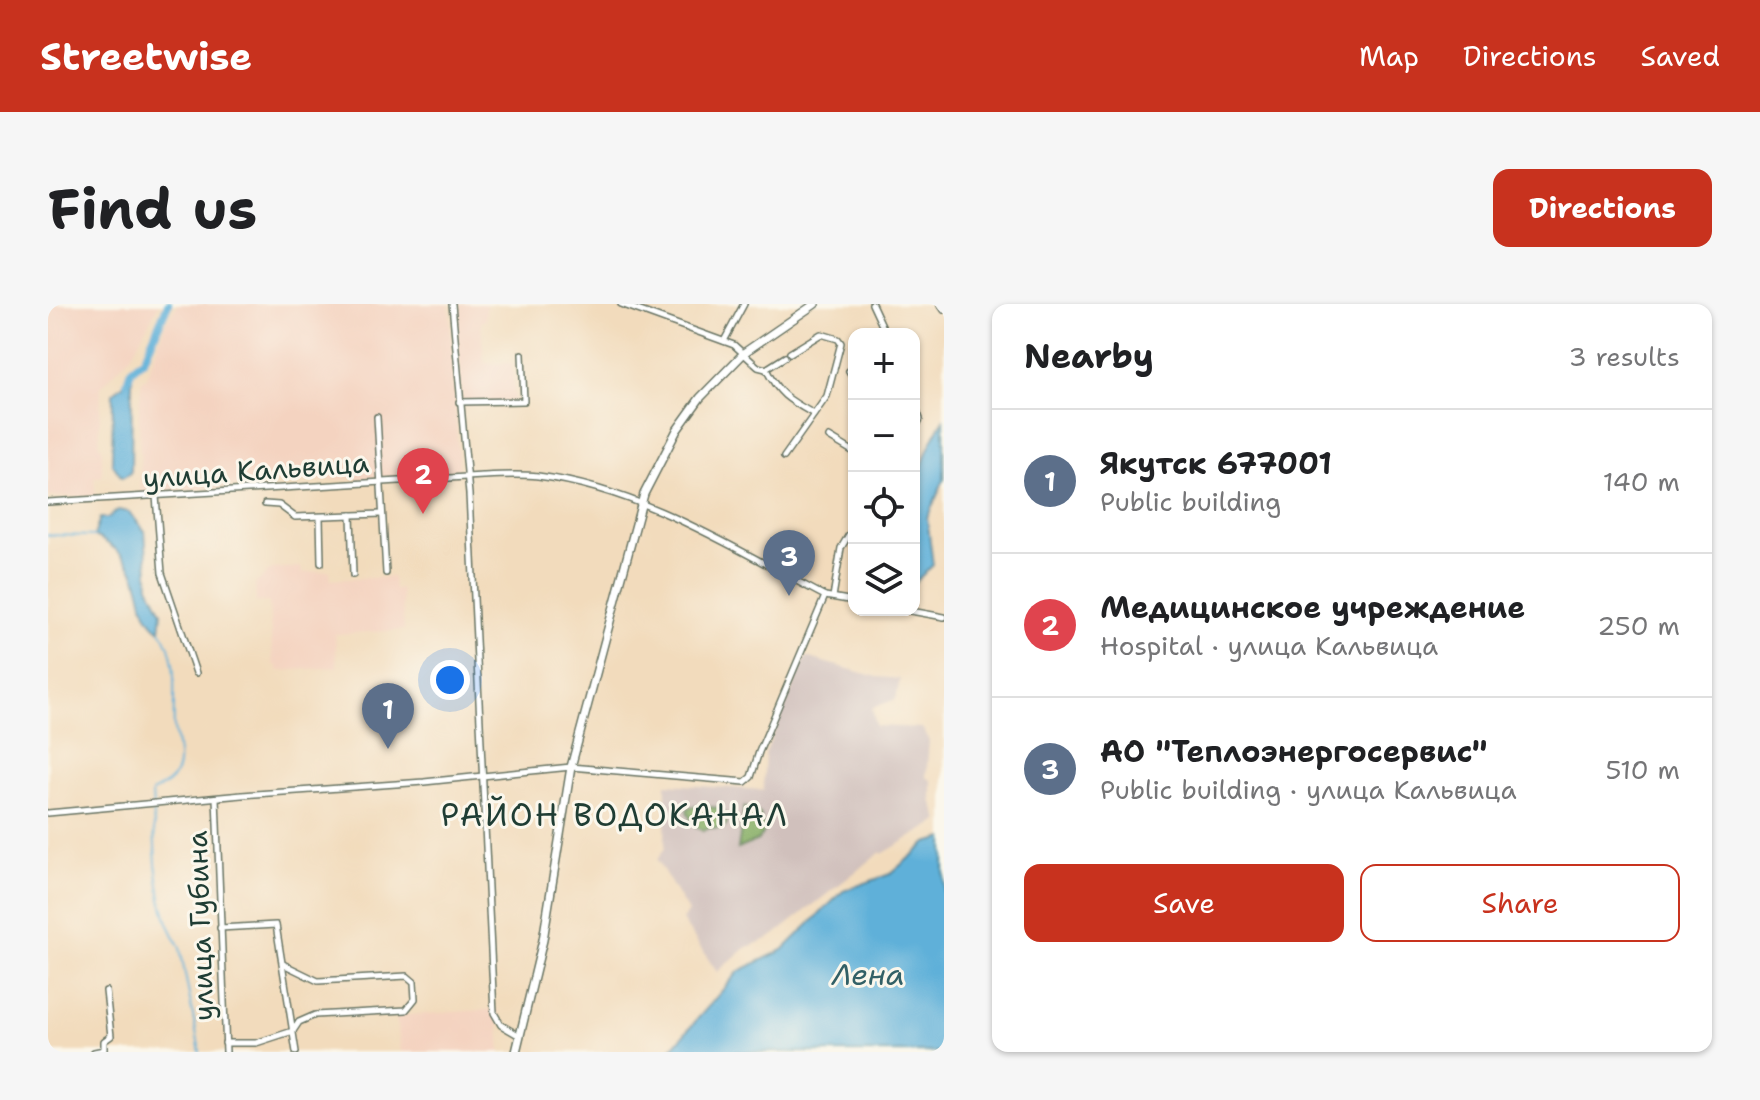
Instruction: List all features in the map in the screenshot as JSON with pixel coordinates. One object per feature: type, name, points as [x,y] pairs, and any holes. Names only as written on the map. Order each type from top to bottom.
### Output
[{"type":"main road","points":[[516,1052],[543,940],[571,767],[642,503],[689,411],[745,352],[815,304]]},
{"type":"street","points":[[452,304],[474,568],[494,1013],[501,1025],[520,1036]]},
{"type":"street","points":[[621,304],[724,341],[745,352],[758,367],[766,369],[779,392],[814,414]]},
{"type":"street","points":[[724,341],[744,304]]},
{"type":"street","points":[[872,304],[883,328]]},
{"type":"street","points":[[940,304],[944,310]]},
{"type":"street","points":[[766,369],[821,334],[838,339],[841,343],[831,389],[784,457]]},
{"type":"street","points":[[459,402],[524,401],[522,354]]},
{"type":"street","points":[[377,417],[386,573]]},
{"type":"street","points":[[829,437],[848,448]]},
{"type":"street","name":"улица Кальвица","points":[[48,502],[467,477],[540,476],[642,503],[825,596],[848,600]]},
{"type":"street","points":[[156,496],[163,577],[196,673]]},
{"type":"street","points":[[265,504],[279,505],[295,517],[382,514]]},
{"type":"street","points":[[351,515],[353,575]]},
{"type":"street","points":[[320,517],[321,563]]},
{"type":"street","points":[[833,597],[838,584],[841,548],[848,536]]},
{"type":"street","points":[[48,813],[571,767],[742,783],[750,780],[825,596]]},
{"type":"street","points":[[920,613],[944,617]]},
{"type":"street","name":"улица Губина","points":[[216,798],[226,1052]]},
{"type":"street","points":[[220,928],[276,925],[296,1052]]},
{"type":"street","points":[[225,1043],[256,1043],[293,1031],[299,1022],[315,1015],[406,1010],[414,1003],[414,983],[404,975],[318,981],[283,964]]},
{"type":"street","points":[[94,1052],[104,1050],[104,1041],[111,1036],[106,991]]},
{"type":"shaded area","points":[[48,304],[159,304],[132,354],[101,387],[99,446],[102,446],[102,477],[94,478],[95,496],[48,497]]},
{"type":"shaded area","points":[[178,304],[449,304],[459,468],[454,472],[141,492],[139,406],[142,380],[146,379],[166,322]]},
{"type":"shaded area","points":[[455,304],[486,304],[486,320],[481,322],[484,363],[512,363],[515,401],[463,406]]},
{"type":"shaded area","points":[[301,567],[302,573],[330,571],[331,580],[393,577],[394,589],[401,589],[404,630],[335,634],[337,667],[278,671],[277,665],[273,665],[269,602],[256,602],[255,584],[272,569]]},
{"type":"shaded area","points":[[806,657],[877,677],[900,679],[896,699],[872,708],[876,726],[922,728],[929,741],[926,777],[932,780],[932,800],[939,821],[881,852],[772,937],[745,948],[717,972],[682,920],[688,912],[657,860],[665,848],[666,784],[763,790],[765,754]]},
{"type":"shaded area","points":[[498,1009],[501,1052],[401,1052],[396,1016]]},
{"type":"green space","points":[[697,806],[720,808],[725,813],[722,816],[727,823],[724,827],[711,827],[703,831],[695,826],[697,824],[687,811]]},
{"type":"green space","points":[[744,807],[760,814],[764,831],[758,840],[738,849]]},
{"type":"water","points":[[128,375],[132,377],[131,471],[122,478],[112,463],[113,393],[126,382]]},
{"type":"water","points":[[944,420],[944,480],[927,518],[933,565],[920,577],[920,475],[932,440]]},
{"type":"water","points":[[118,510],[129,512],[145,531],[149,586],[162,612],[160,630],[146,613],[137,580],[126,560],[94,536],[100,518],[108,518]]},
{"type":"water","name":"Лена","points":[[944,838],[944,1052],[669,1052],[739,971],[783,950],[843,891],[890,874],[927,843]]},
{"type":"waterway","points":[[127,382],[131,370],[144,359],[168,304]]},
{"type":"waterway","points":[[48,535],[94,536]]},
{"type":"waterway","points":[[160,630],[167,641],[173,665],[178,760],[173,778],[152,792],[156,864],[161,899],[180,948],[200,1052]]},
{"type":"place","name":"Медицинское учреждение","points":[[423,514]]},
{"type":"place","name":"АО \"Теплоэнергосервис\"","points":[[789,596]]},
{"type":"place","name":"Якутск 677001","points":[[388,749]]},
{"type":"district","name":"РАЙОН ВОДОКАНАЛ","points":[[615,814]]}]
